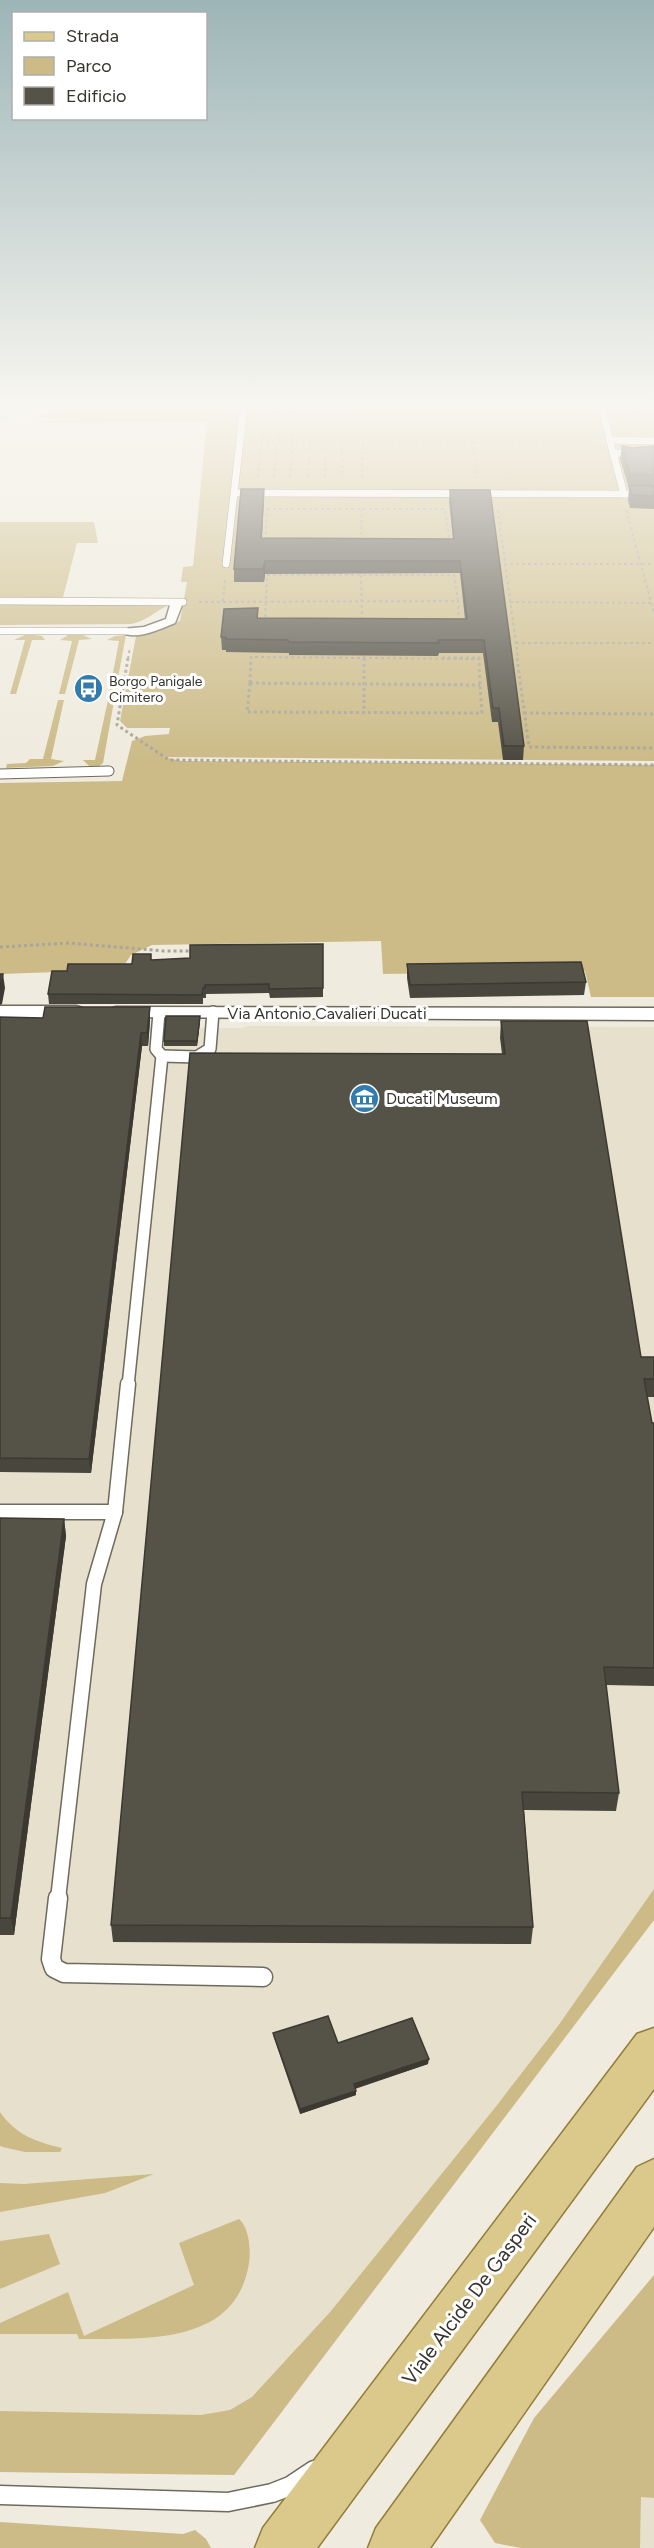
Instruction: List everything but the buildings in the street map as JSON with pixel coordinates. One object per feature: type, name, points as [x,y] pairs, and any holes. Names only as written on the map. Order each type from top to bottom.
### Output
[{"type":"main road","name":"Viale Alcide De Gasperi","points":[[284,2548],[654,2050]]},
{"type":"main road","points":[[396,2548],[654,2184]]},
{"type":"street","points":[[129,631],[145,630],[171,621],[178,603]]},
{"type":"street","name":"Via Antonio Cavalieri Ducati","points":[[0,1012],[654,1014]]},
{"type":"lane","points":[[226,564],[231,524]]},
{"type":"lane","points":[[0,601],[178,603]]},
{"type":"lane","points":[[0,631],[129,631]]},
{"type":"lane","points":[[0,774],[109,771]]},
{"type":"lane","points":[[162,1056],[197,1056],[210,1049],[213,1012]]},
{"type":"lane","points":[[159,1013],[156,1049],[162,1056],[115,1512],[94,1584],[51,1959],[54,1968],[64,1973],[263,1977]]},
{"type":"lane","points":[[0,1512],[115,1512]]},
{"type":"lane","points":[[0,2495],[228,2502],[247,2499],[290,2486],[318,2467],[387,2407]]},
{"type":"path","points":[[266,524],[265,549],[451,550],[448,524]]},
{"type":"path","points":[[361,550],[362,524]]},
{"type":"path","points":[[499,524],[529,747],[654,748]]},
{"type":"path","points":[[630,524],[654,613]]},
{"type":"path","points":[[223,601],[226,564]]},
{"type":"path","points":[[498,564],[654,564]]},
{"type":"path","points":[[264,628],[267,575],[454,575],[460,630]]},
{"type":"path","points":[[361,575],[363,629]]},
{"type":"path","points":[[178,603],[223,601],[458,602]]},
{"type":"path","points":[[510,602],[653,603]]},
{"type":"path","points":[[129,631],[117,725],[169,760],[654,765]]},
{"type":"path","points":[[516,643],[654,643]]},
{"type":"path","points":[[251,657],[364,657],[478,658],[482,713],[247,712],[251,657]]},
{"type":"path","points":[[364,657],[364,713]]},
{"type":"path","points":[[250,683],[480,685]]},
{"type":"path","points":[[524,713],[654,714]]},
{"type":"path","points":[[0,947],[70,944],[163,951],[196,951]]},
{"type":"shaded area","points":[[0,1026],[654,1027],[654,1920],[234,2475],[0,2472]]},
{"type":"shaded area","points":[[641,2497],[654,2498],[654,2548],[640,2548]]},
{"type":"green space","points":[[0,524],[94,524],[98,543],[77,543],[63,597],[0,597]]},
{"type":"green space","points":[[197,524],[654,524],[654,761],[163,757],[182,761],[654,765],[654,997],[591,997],[585,971],[383,974],[381,941],[152,945],[131,955],[123,967],[114,970],[0,974],[0,783],[122,781],[132,741],[145,736],[169,734],[170,728],[127,728],[120,721],[136,636],[180,621],[187,582],[181,582],[183,567],[193,566]]},
{"type":"green space","points":[[0,605],[169,605],[131,624],[0,625]]},
{"type":"green space","points":[[27,634],[42,636],[45,640],[32,640],[16,694],[10,694],[25,640],[14,640]]},
{"type":"green space","points":[[68,635],[83,635],[92,639],[79,640],[65,694],[59,694],[72,641],[60,640]]},
{"type":"green space","points":[[126,635],[115,694],[109,694],[119,641],[107,640],[115,636]]},
{"type":"green space","points":[[58,700],[64,700],[51,759],[64,761],[53,766],[6,768],[7,764],[43,759]]},
{"type":"green space","points":[[108,700],[114,701],[103,763],[99,766],[89,766],[83,760],[95,760]]},
{"type":"green space","points":[[654,1889],[654,1920],[234,2475],[0,2472],[0,2411],[201,2415],[230,2410],[252,2397],[331,2311],[494,2109],[558,2026]]},
{"type":"green space","points":[[0,2112],[20,2132],[35,2140],[62,2148],[60,2152],[25,2152],[0,2146]]},
{"type":"green space","points":[[154,2174],[105,2193],[0,2212],[0,2183],[24,2184]]},
{"type":"green space","points":[[239,2219],[249,2239],[250,2252],[241,2290],[226,2310],[206,2324],[183,2332],[131,2339],[79,2339],[77,2334],[0,2334],[0,2323],[68,2292],[84,2336],[194,2285],[179,2243]]},
{"type":"green space","points":[[49,2234],[60,2264],[0,2289],[0,2241]]},
{"type":"green space","points":[[654,2275],[654,2498],[641,2497],[640,2548],[521,2548],[495,2543],[480,2520],[534,2418]]},
{"type":"green space","points":[[0,2522],[183,2534],[195,2530],[206,2539],[211,2548],[0,2548]]},
{"type":"place","name":"Borgo Panigale Cimitero","points":[[88,689]]},
{"type":"place","name":"Ducati Museum","points":[[365,1098]]}]
